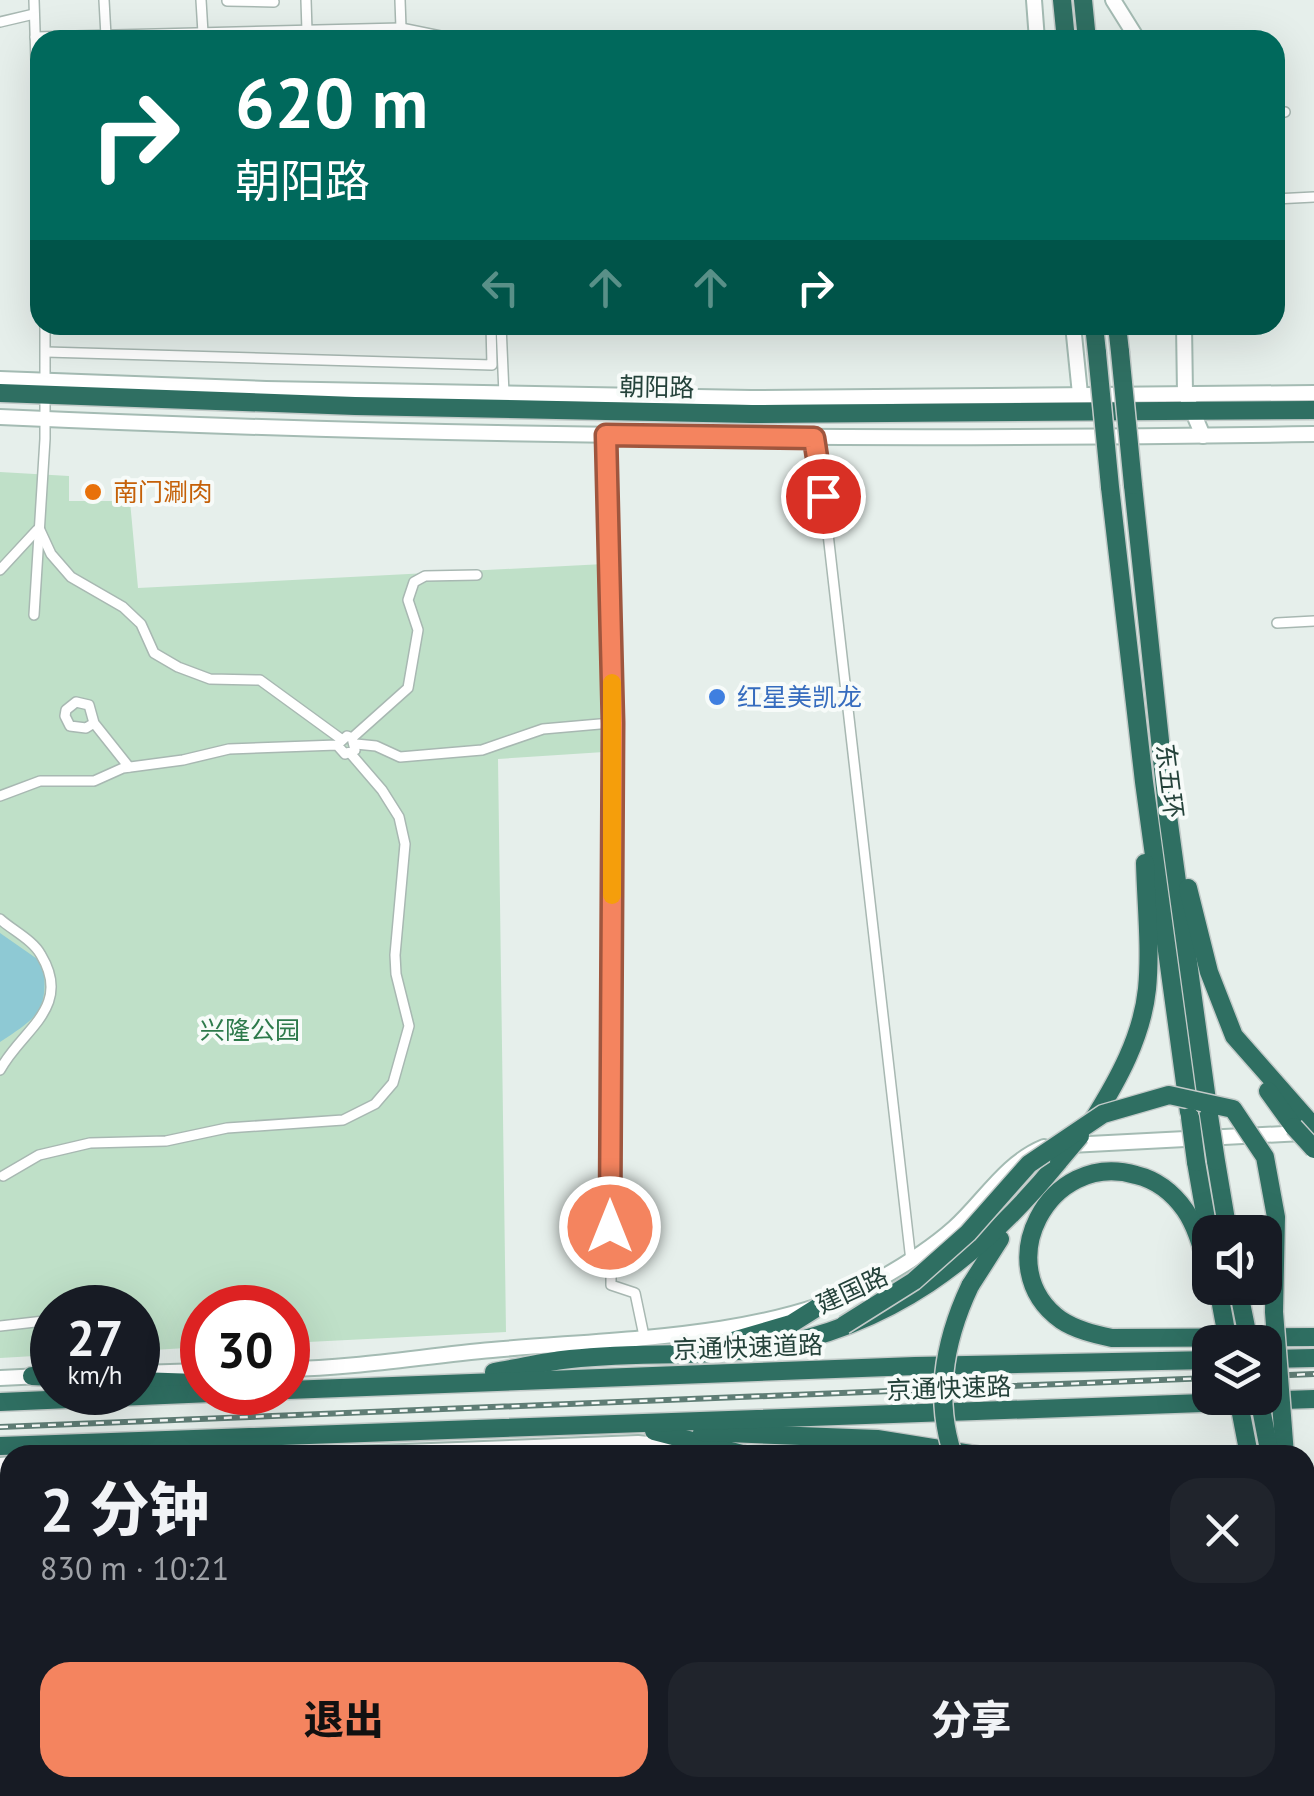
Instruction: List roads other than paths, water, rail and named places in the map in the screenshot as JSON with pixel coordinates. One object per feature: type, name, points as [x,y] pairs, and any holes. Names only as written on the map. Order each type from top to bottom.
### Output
[{"type":"highway","points":[[1062,0],[1065,30]]},
{"type":"highway","points":[[1083,0],[1086,30]]},
{"type":"highway","name":"东五环","points":[[1095,335],[1144,782],[1202,1215]]},
{"type":"highway","name":"东五环","points":[[1118,335],[1168,816],[1225,1215]]},
{"type":"highway","name":"朝阳路","points":[[0,392],[46,400]]},
{"type":"highway","name":"朝阳路","points":[[0,403],[46,400],[318,414],[752,423],[1314,419]]},
{"type":"highway","name":"朝阳路","points":[[1198,422],[1314,410]]},
{"type":"highway","points":[[947,1445],[946,1357],[952,1329],[970,1286],[1030,1198],[1093,1120],[1120,1076],[1140,1023],[1146,989],[1144,782]]},
{"type":"highway","points":[[1168,816],[1209,972],[1234,1036],[1306,1126],[1314,1149]]},
{"type":"highway","points":[[844,1326],[914,1281],[968,1234],[1030,1164],[1102,1114],[1169,1095],[1233,1108],[1265,1156],[1276,1217],[1274,1312],[1284,1445]]},
{"type":"highway","points":[[1192,1222],[1158,1184],[1122,1171],[1082,1175],[1050,1198],[1033,1229],[1030,1266],[1044,1304],[1084,1332],[1112,1338],[1314,1337]]},
{"type":"highway","points":[[430,1384],[564,1360],[763,1348],[844,1326],[935,1281],[987,1241],[1030,1198]]},
{"type":"highway","points":[[681,1354],[791,1324],[818,1306]]},
{"type":"highway","points":[[1282,1359],[1314,1358]]},
{"type":"highway","name":"京通快速道路","points":[[310,1389],[896,1366],[1192,1360]]},
{"type":"highway","points":[[0,1402],[180,1394]]},
{"type":"highway","name":"京通快速路","points":[[586,1426],[1314,1399]]},
{"type":"highway","points":[[1241,1415],[1247,1445]]},
{"type":"highway","points":[[1262,1415],[1268,1445]]},
{"type":"highway","points":[[24,1445],[586,1426],[877,1439],[909,1445]]},
{"type":"highway","points":[[230,1445],[389,1430]]},
{"type":"highway","points":[[654,1430],[711,1445]]},
{"type":"street","points":[[34,0],[35,30]]},
{"type":"street","points":[[104,0],[106,30]]},
{"type":"street","points":[[306,0],[306,30]]},
{"type":"street","points":[[400,0],[401,28]]},
{"type":"street","points":[[1034,0],[1037,30]]},
{"type":"street","points":[[1113,0],[1132,30]]},
{"type":"street","points":[[203,30],[202,1],[274,2]]},
{"type":"street","points":[[0,22],[34,14]]},
{"type":"street","points":[[338,30],[411,30]]},
{"type":"street","points":[[1285,199],[1314,198]]},
{"type":"street","points":[[34,615],[46,400],[45,335]]},
{"type":"street","points":[[46,352],[492,364],[491,335]]},
{"type":"street","points":[[501,335],[504,394]]},
{"type":"street","points":[[1075,335],[1080,394]]},
{"type":"street","points":[[1184,335],[1186,393],[1198,422]]},
{"type":"street","name":"朝阳路","points":[[0,380],[46,400],[606,435],[814,438],[1198,422],[1314,434]]},
{"type":"street","name":"朝阳路","points":[[0,418],[46,400],[504,394],[751,398],[1314,393]]},
{"type":"street","points":[[606,435],[613,723],[611,1285],[634,1294],[644,1336]]},
{"type":"street","points":[[814,438],[828,525],[911,1262]]},
{"type":"street","points":[[0,570],[39,528]]},
{"type":"street","points":[[0,1162],[1,1176],[39,1156],[90,1143],[166,1141],[227,1128],[343,1120],[375,1104],[393,1083],[408,1026],[395,955],[406,844],[399,817],[382,790],[347,744],[260,680],[210,679],[154,653],[141,624],[123,607],[71,577],[52,554],[39,528]]},
{"type":"street","points":[[347,744],[408,688],[418,630],[408,600],[414,582],[425,576],[477,574]]},
{"type":"street","points":[[1277,623],[1314,622]]},
{"type":"street","points":[[94,723],[129,767]]},
{"type":"street","points":[[0,796],[40,781],[94,781],[129,767],[229,749],[347,744],[376,746],[400,757],[482,750],[543,729],[613,723]]},
{"type":"street","points":[[0,918],[40,952],[50,978],[49,1006],[38,1025],[10,1050],[0,1070]]},
{"type":"street","name":"建国路","points":[[310,1369],[738,1326],[818,1306],[864,1288],[911,1262],[957,1225],[1012,1166],[1042,1148],[1306,1126]]},
{"type":"street","points":[[0,1326],[30,1323]]},
{"type":"street","points":[[0,1378],[30,1376]]},
{"type":"street","points":[[586,1445],[657,1445]]},
{"type":"water","points":[[0,933],[43,963],[44,992],[32,1019],[0,1042]]},
{"type":"railway","points":[[1282,1375],[1314,1374]]},
{"type":"railway","points":[[0,1427],[1192,1379]]},
{"type":"place","name":"南门涮肉","points":[[93,492]]},
{"type":"place","name":"红星美凯龙","points":[[717,697]]},
{"type":"park label","name":"兴隆公园","points":[[250,1030]]}]
